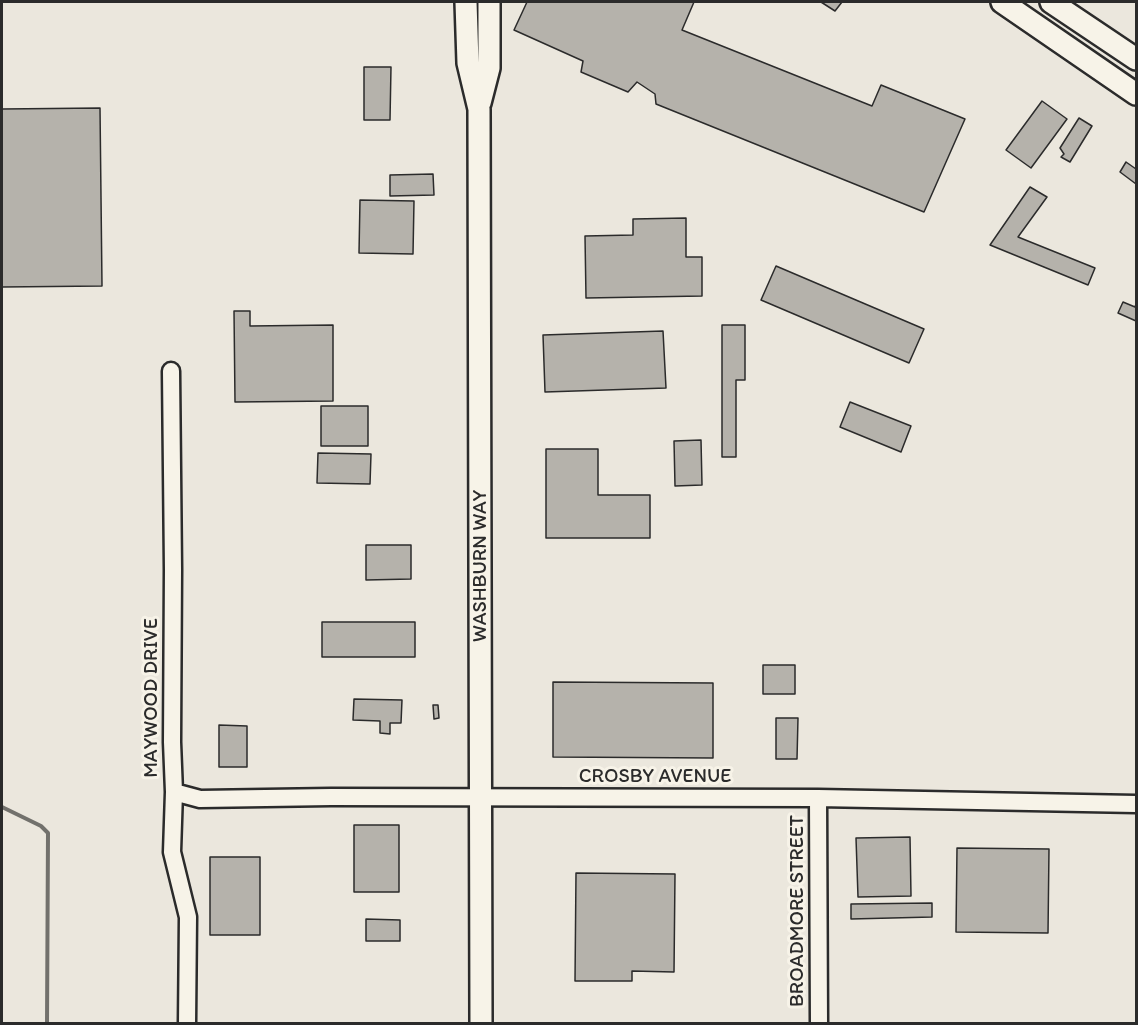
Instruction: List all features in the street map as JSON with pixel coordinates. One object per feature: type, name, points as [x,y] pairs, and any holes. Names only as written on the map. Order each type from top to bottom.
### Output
[{"type":"main road","name":"WASHBURN WAY","points":[[466,2],[468,63],[479,110],[482,1023]]},
{"type":"main road","points":[[479,2],[489,47]]},
{"type":"main road","name":"WASHBURN WAY","points":[[479,110],[489,68],[489,2]]},
{"type":"main road","points":[[1002,2],[1137,94]]},
{"type":"main road","points":[[1051,2],[1137,59]]},
{"type":"street","name":"MAYWOOD DRIVE","points":[[171,371],[174,792],[172,852],[188,916],[187,1023]]},
{"type":"street","name":"CROSBY AVENUE","points":[[174,792],[200,799],[818,798],[1137,804]]},
{"type":"street","name":"BROADMORE STREET","points":[[818,798],[819,1023]]},
{"type":"building","points":[[527,2],[694,2],[682,30],[872,106],[881,85],[965,119],[924,212],[656,104],[655,94],[637,82],[628,92],[581,72],[583,61],[514,30]]},
{"type":"building","points":[[821,2],[842,2],[835,11]]},
{"type":"building","points":[[364,67],[391,67],[390,120],[364,120]]},
{"type":"building","points":[[1042,101],[1067,119],[1031,168],[1006,150]]},
{"type":"building","points":[[100,108],[102,286],[2,287],[2,109]]},
{"type":"building","points":[[1079,118],[1092,126],[1070,162],[1061,157],[1064,154],[1060,148]]},
{"type":"building","points":[[1126,162],[1136,169],[1136,184],[1120,172]]},
{"type":"building","points":[[433,174],[434,195],[390,196],[390,175]]},
{"type":"building","points":[[1030,187],[1047,197],[1018,237],[1095,268],[1088,285],[990,245]]},
{"type":"building","points":[[360,200],[414,201],[413,254],[359,253]]},
{"type":"building","points":[[686,218],[686,257],[702,257],[702,296],[586,298],[585,236],[633,235],[633,219]]},
{"type":"building","points":[[776,266],[924,329],[909,363],[761,300]]},
{"type":"building","points":[[1123,302],[1135,307],[1136,304],[1136,321],[1118,313]]},
{"type":"building","points":[[234,311],[250,311],[250,326],[333,325],[333,401],[235,402]]},
{"type":"building","points":[[722,325],[745,325],[745,380],[736,380],[736,457],[722,457]]},
{"type":"building","points":[[663,331],[666,388],[545,392],[543,335]]},
{"type":"building","points":[[850,402],[911,426],[901,452],[840,427]]},
{"type":"building","points":[[321,406],[368,406],[368,446],[321,446]]},
{"type":"building","points":[[701,440],[702,485],[675,486],[674,441]]},
{"type":"building","points":[[546,449],[598,449],[598,495],[650,495],[650,538],[546,538]]},
{"type":"building","points":[[318,453],[371,454],[370,484],[317,483]]},
{"type":"building","points":[[366,545],[411,545],[411,579],[366,580]]},
{"type":"building","points":[[322,622],[415,622],[415,657],[322,657]]},
{"type":"building","points":[[763,665],[795,665],[795,694],[763,694]]},
{"type":"building","points":[[553,682],[713,683],[713,758],[553,757]]},
{"type":"building","points":[[354,699],[402,700],[401,723],[390,723],[390,734],[380,733],[380,721],[353,720]]},
{"type":"building","points":[[433,705],[438,705],[439,718],[434,719]]},
{"type":"building","points":[[776,718],[798,718],[797,759],[776,759]]},
{"type":"building","points":[[219,725],[247,726],[247,767],[219,767]]},
{"type":"building","points":[[354,825],[399,825],[399,892],[354,892]]},
{"type":"building","points":[[910,837],[911,896],[858,897],[856,838]]},
{"type":"building","points":[[957,848],[1049,849],[1048,933],[956,932]]},
{"type":"building","points":[[210,857],[260,857],[260,935],[210,935]]},
{"type":"building","points":[[576,873],[675,874],[674,972],[632,971],[632,981],[575,981]]},
{"type":"building","points":[[932,903],[932,917],[851,919],[851,904]]},
{"type":"building","points":[[366,919],[400,920],[400,941],[366,941]]},
{"type":"waterway","points":[[2,807],[41,826],[48,833],[47,1024]]}]
